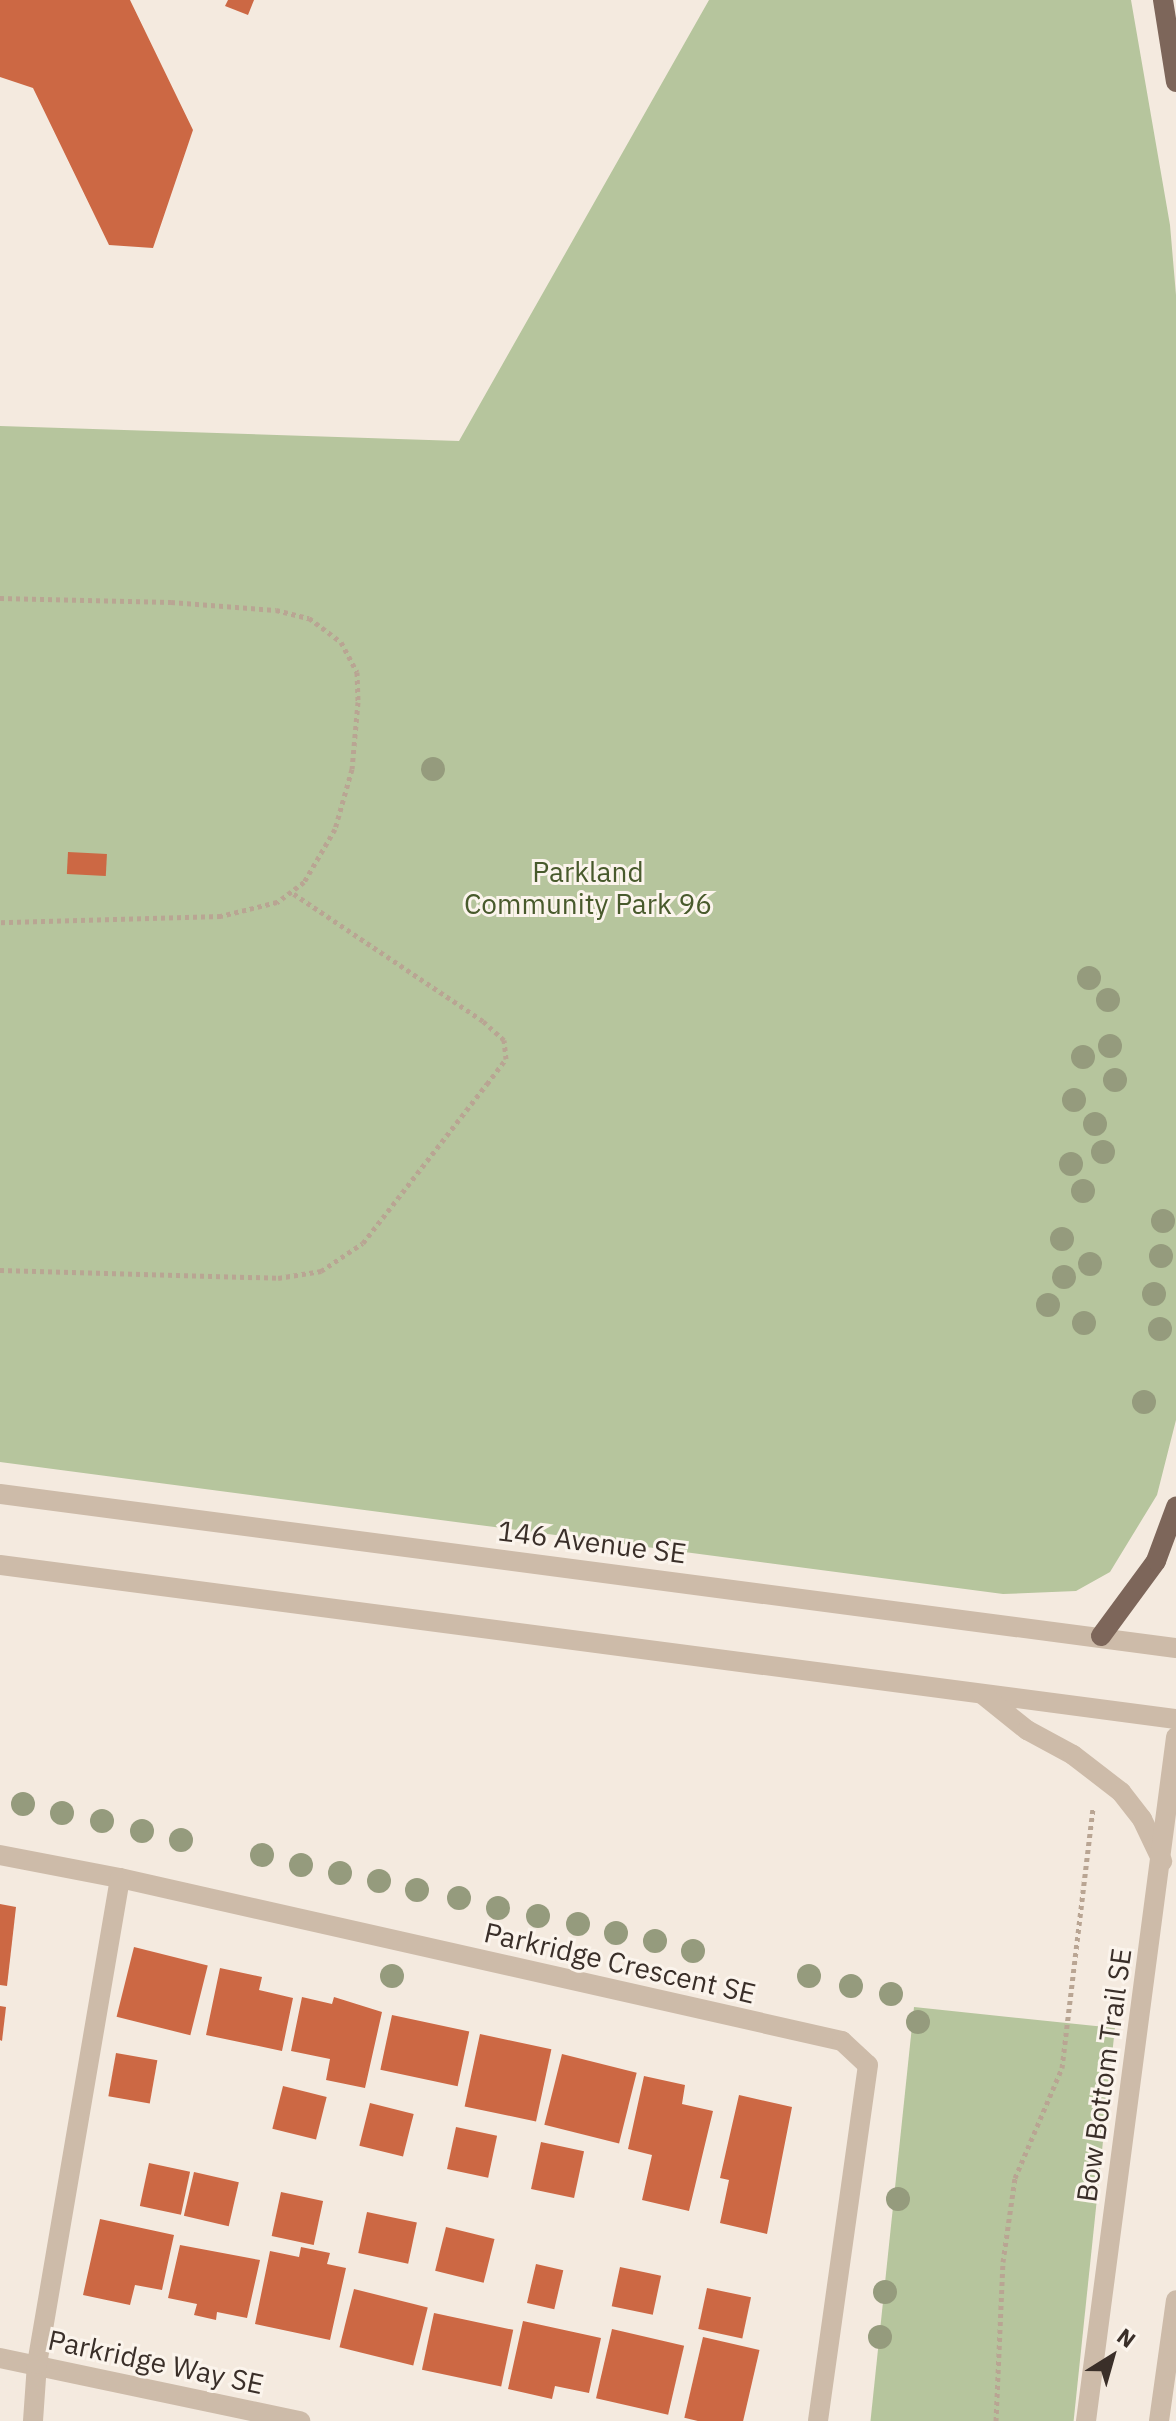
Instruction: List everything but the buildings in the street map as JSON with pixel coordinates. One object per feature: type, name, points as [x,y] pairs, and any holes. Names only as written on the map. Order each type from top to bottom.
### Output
[{"type":"main road","points":[[1163,0],[1176,82]]},
{"type":"main road","points":[[1101,1636],[1156,1561],[1176,1507]]},
{"type":"street","name":"146 Avenue SE","points":[[0,1494],[1176,1648]]},
{"type":"street","points":[[0,1565],[1176,1719]]},
{"type":"street","points":[[982,1694],[1027,1730],[1073,1755],[1121,1792],[1142,1819],[1162,1861]]},
{"type":"street","name":"Bow Bottom Trail SE","points":[[1086,2421],[1176,1737]]},
{"type":"street","name":"Parkridge Crescent SE","points":[[0,1855],[120,1878],[842,2041],[868,2065],[818,2421]]},
{"type":"street","points":[[33,2421],[37,2364],[120,1878]]},
{"type":"street","points":[[1159,2421],[1176,2300]]},
{"type":"street","name":"Parkridge Way SE","points":[[0,2358],[300,2421]]},
{"type":"path","points":[[0,598],[171,602],[276,610],[309,618],[341,642],[357,672],[358,702],[352,769],[335,829],[304,882],[277,902],[221,916],[0,922]]},
{"type":"path","points":[[0,1270],[278,1278],[321,1271],[363,1243],[487,1084],[506,1059],[504,1040],[483,1021],[291,892]]},
{"type":"path","points":[[996,2421],[1003,2262],[1015,2178],[1062,2068],[1094,1804]]},
{"type":"green space","name":"Parkland Community Park 96","points":[[709,0],[1131,0],[1170,225],[1176,295],[1176,1420],[1157,1495],[1110,1572],[1076,1591],[1003,1594],[0,1462],[0,426],[459,441]]},
{"type":"green space","points":[[914,2007],[1115,2028],[1074,2421],[870,2421]]}]
